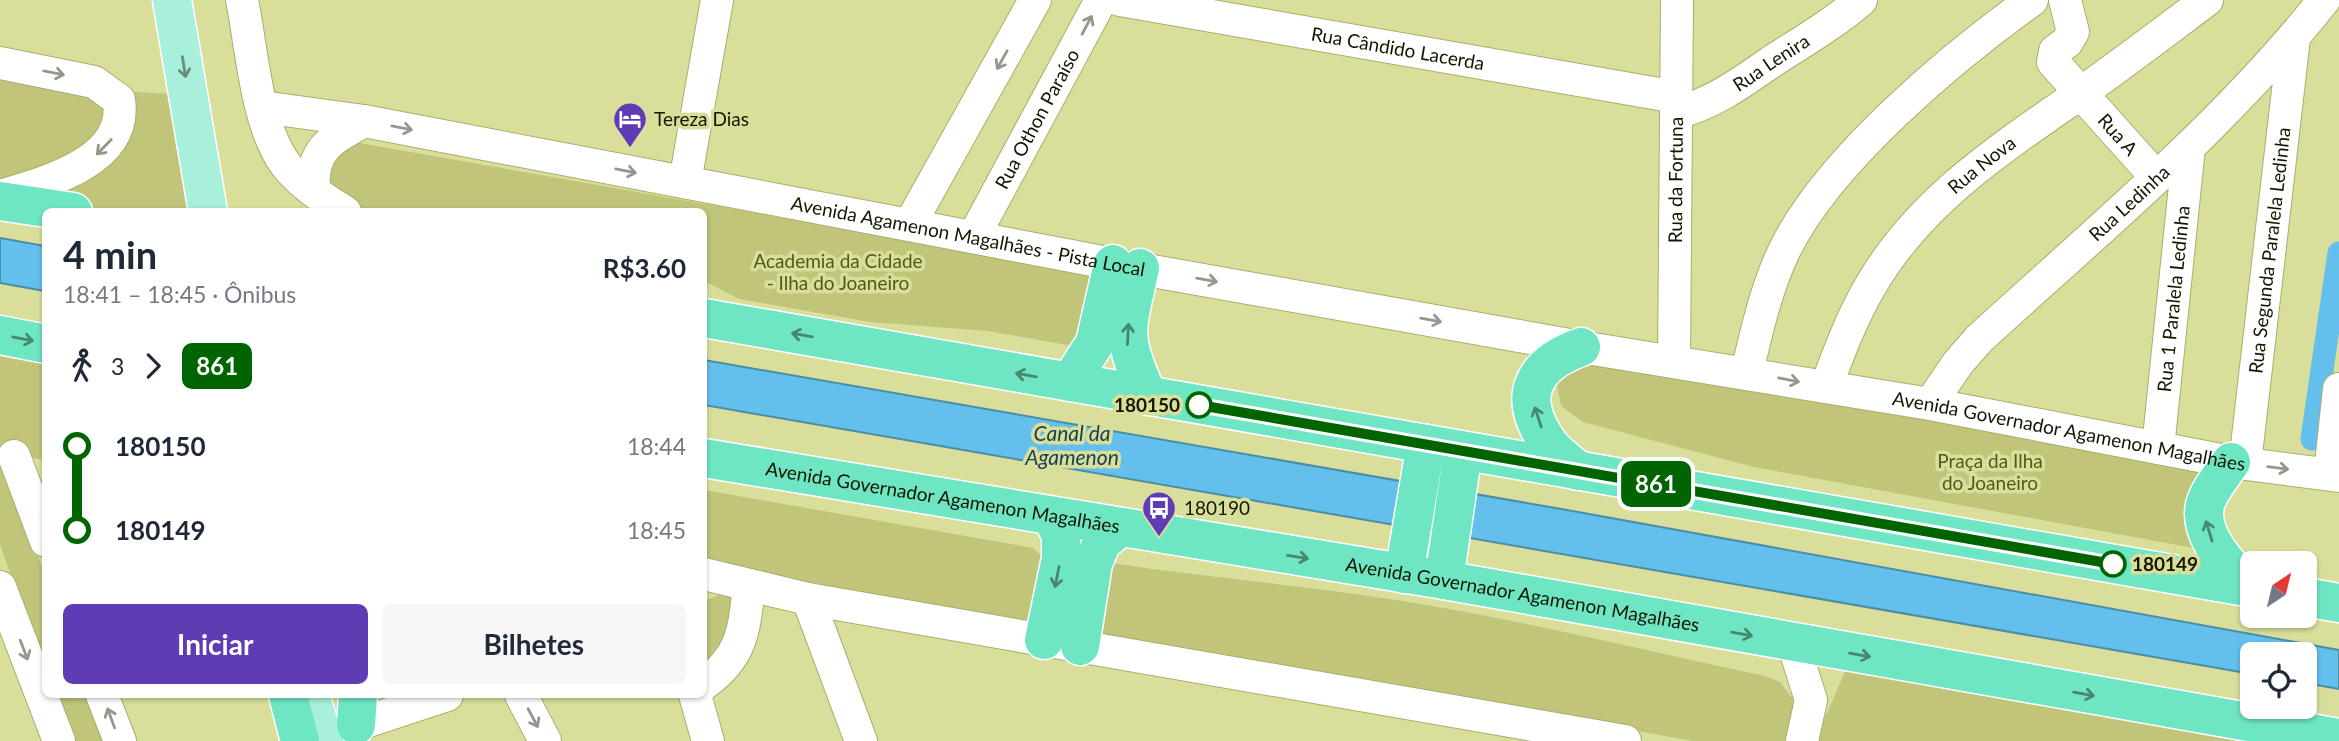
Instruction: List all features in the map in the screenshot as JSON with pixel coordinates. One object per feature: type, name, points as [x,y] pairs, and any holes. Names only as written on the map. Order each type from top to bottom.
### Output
[{"type":"highway","points":[[0,199],[51,208]]},
{"type":"highway","points":[[1070,382],[1096,343],[1127,266]]},
{"type":"highway","points":[[1127,266],[1126,341],[1130,358],[1148,396]]},
{"type":"highway","points":[[707,319],[1148,396],[1442,463],[1577,471],[2240,586]]},
{"type":"highway","points":[[0,335],[42,343]]},
{"type":"highway","points":[[1577,471],[1549,445],[1538,422],[1532,389],[1536,375],[1545,365],[1556,356],[1581,347]]},
{"type":"highway","name":"Avenida Governador Agamenon Magalhães","points":[[707,459],[1118,529],[1426,561],[1793,643],[2339,738]]},
{"type":"highway","points":[[2238,462],[2205,505],[2210,539],[2240,577]]},
{"type":"highway","points":[[1426,561],[1442,463]]},
{"type":"highway","points":[[1051,516],[1061,535],[1062,643]]},
{"type":"highway","points":[[1062,643],[1102,542],[1118,529]]},
{"type":"highway","points":[[2317,599],[2339,603]]},
{"type":"highway","points":[[294,698],[336,718]]},
{"type":"main road","points":[[172,0],[207,208]]},
{"type":"main road","points":[[198,0],[232,208]]},
{"type":"street","points":[[242,0],[262,107],[278,153],[288,167],[339,208]]},
{"type":"street","points":[[684,182],[717,0]]},
{"type":"street","points":[[910,225],[1035,0]]},
{"type":"street","name":"Rua Othon Paraíso","points":[[974,236],[1101,0]]},
{"type":"street","name":"Rua Cândido Lacerda","points":[[1120,0],[1676,105]]},
{"type":"street","name":"Rua da Fortuna","points":[[1674,360],[1677,0]]},
{"type":"street","name":"Rua Lenira","points":[[1676,105],[1695,108],[1729,90],[1839,19],[1861,0]]},
{"type":"street","points":[[1747,372],[1764,302],[1785,249],[1818,196],[1882,126],[1997,10],[2032,0]]},
{"type":"street","name":"Rua A","points":[[2065,0],[2073,32],[2067,43],[2055,51],[2053,62],[2156,177]]},
{"type":"street","name":"Rua Nova","points":[[1826,387],[1844,337],[1871,283],[1909,233],[1946,192],[1982,161],[2081,93],[2207,0]]},
{"type":"street","name":"Rua Ledinha","points":[[1930,404],[1958,363],[1979,339],[2189,147],[2294,38],[2324,0]]},
{"type":"street","name":"Rua Segunda Paralela Ledinha","points":[[2238,462],[2294,38]]},
{"type":"street","points":[[0,63],[94,82],[118,100],[121,116],[109,144],[98,154],[71,170],[0,199]]},
{"type":"street","name":"Avenida Agamenon Magalhães - Pista Local","points":[[262,107],[364,121],[1127,266],[1581,347],[1674,360]]},
{"type":"street","points":[[314,190],[313,173],[324,148],[331,140],[364,121]]},
{"type":"street","name":"Rua 1 Paralela Ledinha","points":[[2158,448],[2189,147]]},
{"type":"street","name":"Avenida Governador Agamenon Magalhães","points":[[1674,360],[1930,404],[2238,462],[2334,475]]},
{"type":"street","points":[[2334,475],[2339,389]]},
{"type":"street","points":[[7,455],[42,459]]},
{"type":"street","points":[[7,455],[42,532]]},
{"type":"street","points":[[707,576],[808,599],[1062,643],[1544,735],[1625,741]]},
{"type":"street","points":[[0,586],[42,696]]},
{"type":"street","points":[[707,681],[729,661],[746,628],[749,586]]},
{"type":"street","points":[[808,599],[860,741]]},
{"type":"street","points":[[1793,643],[1811,700],[1802,741]]},
{"type":"street","points":[[43,698],[59,741]]},
{"type":"street","points":[[103,698],[120,741]]},
{"type":"street","points":[[336,718],[433,698]]},
{"type":"street","points":[[523,698],[545,741]]},
{"type":"street","points":[[696,698],[708,741]]},
{"type":"green space","points":[[0,71],[77,89],[173,94],[200,208],[46,208],[0,201]]},
{"type":"green space","name":"Academia da Cidade - Ilha do Joaneiro","points":[[354,142],[1080,270],[1090,278],[1076,343],[1067,345],[988,331],[870,322],[739,299],[707,283],[707,208],[348,208],[325,191],[321,170]]},
{"type":"green space","points":[[0,335],[42,343],[42,460],[0,453]]},
{"type":"green space","name":"Praça da Ilha do Joaneiro","points":[[1594,361],[2209,469],[2199,549],[1754,467],[1583,422],[1561,406],[1556,382],[1559,377]]},
{"type":"green space","points":[[0,463],[9,478],[42,567],[42,668],[0,544]]},
{"type":"green space","points":[[707,491],[1033,548],[1043,557],[1030,618],[1020,621],[707,567]]},
{"type":"green space","points":[[1105,562],[1419,604],[1518,622],[1765,676],[1780,682],[1793,699],[1791,732],[1784,741],[1693,741],[1100,635]]},
{"type":"green space","points":[[727,592],[736,592],[743,608],[707,668],[707,600]]},
{"type":"green space","points":[[1850,660],[2327,741],[1815,741]]},
{"type":"green space","points":[[53,698],[91,698],[107,741],[68,741]]},
{"type":"water","points":[[0,238],[42,245],[42,290],[0,283]]},
{"type":"water","name":"Canal da Agamenon","points":[[707,361],[1567,510],[2295,642],[2240,642],[2240,672],[707,406]]},
{"type":"water","name":"Canal da Agamenon","points":[[2317,646],[2339,650],[2339,689],[2317,685]]},
{"type":"waterway","points":[[2312,439],[2339,253]]},
{"type":"bus line","name":"861","points":[[1199,405],[2113,564]]},
{"type":"place","name":"Tereza Dias","points":[[630,149]]},
{"type":"place","name":"180150","points":[[1199,405]]},
{"type":"place","name":"180190","points":[[1159,538]]},
{"type":"place","name":"180149","points":[[2113,564]]}]
